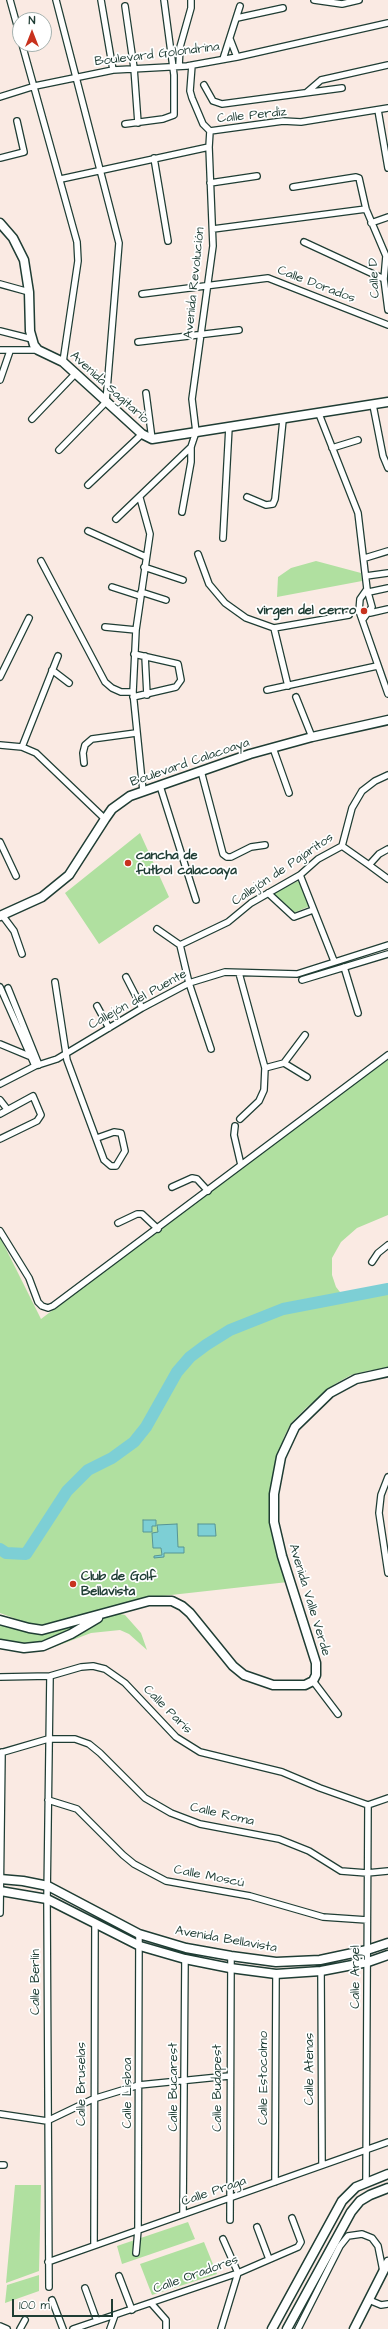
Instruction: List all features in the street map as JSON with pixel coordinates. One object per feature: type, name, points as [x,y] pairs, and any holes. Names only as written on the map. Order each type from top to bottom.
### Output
[{"type":"street","points":[[10,0],[13,12]]},
{"type":"street","points":[[56,0],[98,170],[119,243],[106,402],[58,450]]},
{"type":"street","points":[[101,0],[113,70]]},
{"type":"street","points":[[164,0],[176,66]]},
{"type":"street","points":[[125,124],[170,118],[174,115],[176,66],[191,8],[191,0]]},
{"type":"street","points":[[314,0],[342,4],[359,0]]},
{"type":"street","points":[[125,6],[134,68],[138,123]]},
{"type":"street","points":[[223,59],[240,6]]},
{"type":"street","points":[[236,18],[283,8]]},
{"type":"street","name":"Boulevard Golondrina","points":[[0,97],[35,86],[76,77],[113,70],[192,65],[237,57],[388,23]]},
{"type":"street","points":[[230,38],[237,57]]},
{"type":"street","points":[[24,52],[61,179],[78,252],[63,362]]},
{"type":"street","points":[[192,65],[190,91],[203,124],[210,133]]},
{"type":"street","points":[[307,92],[321,80],[388,66]]},
{"type":"street","points":[[204,85],[216,103],[342,88]]},
{"type":"street","name":"Calle Perdiz","points":[[210,133],[283,121],[296,122],[388,108]]},
{"type":"street","points":[[378,110],[388,168]]},
{"type":"street","points":[[0,158],[24,152],[17,121]]},
{"type":"street","name":"Avenida Revolución","points":[[196,432],[192,399],[209,285],[213,230],[210,183],[210,133]]},
{"type":"street","points":[[61,179],[154,158],[209,148]]},
{"type":"street","points":[[154,158],[168,241]]},
{"type":"street","points":[[210,183],[257,176]]},
{"type":"street","name":"Calle D","points":[[293,187],[356,177],[359,178],[366,209],[386,256],[384,279],[388,310]]},
{"type":"street","points":[[213,230],[366,209]]},
{"type":"street","points":[[371,223],[388,217]]},
{"type":"street","points":[[0,350],[38,350],[32,339],[29,292],[24,260],[19,248],[2,226]]},
{"type":"street","points":[[304,242],[384,279]]},
{"type":"street","name":"Calle Dorados","points":[[142,294],[268,278],[388,325]]},
{"type":"street","points":[[0,284],[29,292]]},
{"type":"street","points":[[138,342],[239,330]]},
{"type":"street","points":[[0,331],[32,339]]},
{"type":"street","points":[[0,380],[10,350]]},
{"type":"street","name":"Avenida Sagitario","points":[[38,350],[63,362],[142,434],[152,439],[284,420],[388,402]]},
{"type":"street","points":[[32,419],[76,373]]},
{"type":"street","points":[[146,393],[152,439]]},
{"type":"street","points":[[373,405],[383,456],[388,468]]},
{"type":"street","points":[[319,414],[358,513],[368,590],[372,608],[370,613],[363,619]]},
{"type":"street","points":[[247,497],[266,505],[273,504],[275,499],[284,420]]},
{"type":"street","points":[[223,538],[229,427]]},
{"type":"street","points":[[182,512],[191,462],[191,447],[196,432]]},
{"type":"street","points":[[88,484],[142,434]]},
{"type":"street","points":[[332,448],[358,440]]},
{"type":"street","points":[[116,519],[140,498],[143,492],[191,447]]},
{"type":"street","points":[[140,498],[150,534],[144,567],[134,654],[133,695],[143,791]]},
{"type":"street","points":[[88,531],[146,557]]},
{"type":"street","points":[[365,558],[388,552]]},
{"type":"street","points":[[198,554],[209,584],[225,603],[246,618],[274,628],[348,615]]},
{"type":"street","points":[[41,562],[105,682],[112,688],[133,695],[147,695],[176,687],[181,680],[178,664],[134,654]]},
{"type":"street","points":[[144,567],[183,580]]},
{"type":"street","points":[[366,576],[388,572]]},
{"type":"street","points":[[112,587],[166,600]]},
{"type":"street","points":[[388,588],[368,590],[358,604],[377,666],[388,694]]},
{"type":"street","points":[[370,613],[388,610]]},
{"type":"street","points":[[0,677],[30,618]]},
{"type":"street","points":[[105,627],[136,630]]},
{"type":"street","points":[[274,628],[288,686]]},
{"type":"street","points":[[22,746],[58,656]]},
{"type":"street","points":[[145,656],[147,695]]},
{"type":"street","points":[[268,690],[377,666]]},
{"type":"street","points":[[52,670],[69,683]]},
{"type":"street","points":[[296,697],[312,737]]},
{"type":"street","name":"Boulevard Calacoaya","points":[[1,915],[42,897],[69,876],[105,819],[121,801],[143,791],[273,748],[312,737],[388,720]]},
{"type":"street","points":[[84,763],[83,754],[85,745],[92,740],[136,733]]},
{"type":"street","points":[[0,745],[22,746],[36,753],[105,819]]},
{"type":"street","points":[[273,748],[289,794]]},
{"type":"street","points":[[201,771],[223,854],[227,858],[250,847],[265,845]]},
{"type":"street","name":"Callejón de Pajaritos","points":[[180,945],[222,926],[268,893],[300,875],[318,860],[342,846],[352,808],[362,791],[375,781],[388,775]]},
{"type":"street","points":[[160,786],[196,900]]},
{"type":"street","points":[[0,842],[16,876]]},
{"type":"street","points":[[342,846],[388,880]]},
{"type":"street","points":[[369,865],[379,854],[388,849]]},
{"type":"street","points":[[300,875],[334,961]]},
{"type":"street","points":[[268,893],[294,917],[313,910]]},
{"type":"street","points":[[1,915],[14,931],[22,954]]},
{"type":"street","points":[[157,929],[180,945],[189,983],[211,1049]]},
{"type":"street","name":"Callejón del Puente","points":[[0,1084],[37,1066],[57,1059],[142,1008],[189,983],[217,973],[296,974],[388,945]]},
{"type":"street","points":[[302,980],[388,954]]},
{"type":"street","points":[[344,967],[358,1013]]},
{"type":"street","points":[[239,973],[265,1068],[264,1090],[259,1101],[240,1119]]},
{"type":"street","points":[[126,977],[142,1008]]},
{"type":"street","points":[[54,982],[67,1060],[97,1138],[107,1164],[116,1166],[125,1151],[121,1133],[114,1132],[97,1138]]},
{"type":"street","points":[[0,987],[30,1056],[37,1066]]},
{"type":"street","points":[[8,988],[37,1066]]},
{"type":"street","points":[[97,1006],[109,1028]]},
{"type":"street","points":[[265,1068],[284,1062],[305,1035]]},
{"type":"street","points":[[0,1044],[30,1056]]},
{"type":"street","points":[[1,1232],[28,1278],[38,1302],[42,1306],[48,1308],[53,1306],[158,1229],[388,1055]]},
{"type":"street","points":[[284,1062],[308,1076]]},
{"type":"street","points":[[0,1114],[33,1096],[41,1115],[37,1121],[0,1139]]},
{"type":"street","points":[[0,1100],[7,1109]]},
{"type":"street","points":[[235,1126],[234,1135],[241,1165]]},
{"type":"street","points":[[172,1187],[192,1178],[197,1179],[208,1191]]},
{"type":"street","points":[[118,1223],[137,1214],[142,1214],[158,1229]]},
{"type":"street","points":[[372,1262],[378,1253],[388,1245]]},
{"type":"street","name":"Avenida Valle Verde","points":[[313,1681],[316,1675],[316,1663],[282,1556],[274,1522],[274,1494],[282,1457],[295,1427],[330,1392],[356,1379],[388,1372]]},
{"type":"street","points":[[388,1477],[380,1495],[379,1513],[388,1573]]},
{"type":"street","points":[[1,1622],[42,1630],[111,1610],[149,1601],[172,1601],[182,1606],[190,1613],[233,1666],[244,1675],[273,1685],[305,1685],[313,1681],[338,1714]]},
{"type":"street","points":[[0,1644],[24,1648],[43,1646],[71,1634],[111,1610]]},
{"type":"street","name":"Calle París","points":[[0,1677],[50,1676],[81,1667],[93,1666],[105,1669],[125,1683],[176,1737],[200,1752],[282,1772],[320,1788],[368,1804]]},
{"type":"street","name":"Calle Berlín","points":[[49,2287],[47,1899],[50,1676]]},
{"type":"street","name":"Calle Roma","points":[[1,1752],[48,1738],[75,1739],[89,1744],[145,1798],[171,1814],[200,1824],[279,1839],[309,1851],[341,1870],[367,1873],[388,1871]]},
{"type":"street","points":[[0,1913],[1,1752]]},
{"type":"street","points":[[368,1804],[388,1798]]},
{"type":"street","name":"Calle Moscú","points":[[48,1800],[77,1808],[123,1855],[134,1864],[166,1881],[250,1896],[323,1917],[367,1920]]},
{"type":"street","name":"Calle Argel","points":[[366,2181],[368,1804]]},
{"type":"street","name":"Avenida Bellavista","points":[[1,1879],[48,1886],[140,1934],[186,1948],[231,1956],[276,1962],[320,1960],[367,1950],[388,1943]]},
{"type":"street","name":"Avenida Bellavista","points":[[1,1891],[47,1899],[140,1946],[185,1959],[230,1968],[276,1974],[321,1971],[368,1962],[388,1955]]},
{"type":"street","name":"Calle Bruselas","points":[[94,2246],[93,2099],[95,1923]]},
{"type":"street","name":"Calle Lisboa","points":[[136,2252],[138,2230],[140,1934]]},
{"type":"street","name":"Calle Budapest","points":[[230,2220],[229,2076],[231,1956]]},
{"type":"street","name":"Calle Bucarest","points":[[184,2214],[185,1959]]},
{"type":"street","name":"Calle Atenas","points":[[321,1971],[322,2166]]},
{"type":"street","name":"Calle Estocolmo","points":[[275,2182],[276,1974]]},
{"type":"street","points":[[0,2114],[47,2121],[93,2099],[139,2085],[185,2079],[229,2076]]},
{"type":"street","name":"Calle Praga","points":[[48,2262],[388,2142]]},
{"type":"street","points":[[272,2329],[337,2210],[349,2193],[366,2181],[388,2174]]},
{"type":"street","points":[[287,2329],[351,2212],[360,2201],[370,2195],[388,2188]]},
{"type":"street","name":"Calle Oradores","points":[[73,2329],[238,2273],[301,2245],[292,2218]]},
{"type":"street","points":[[257,2227],[269,2259]]},
{"type":"street","points":[[298,2329],[340,2246],[348,2236],[362,2234],[372,2238],[378,2246],[383,2271]]},
{"type":"street","points":[[221,2329],[238,2273],[223,2239]]},
{"type":"street","points":[[354,2329],[388,2262]]},
{"type":"street","points":[[119,2276],[132,2310]]},
{"type":"street","points":[[85,2288],[97,2321]]},
{"type":"street","points":[[52,2300],[63,2329]]},
{"type":"street","points":[[369,2300],[382,2305],[388,2304]]},
{"type":"street","points":[[151,2303],[166,2320],[166,2329]]},
{"type":"street","points":[[110,2329],[115,2315]]},
{"type":"street","points":[[20,2329],[25,2320]]},
{"type":"green space","points":[[316,561],[361,573],[362,581],[277,597],[278,577],[291,568]]},
{"type":"green space","name":"cancha de futbol calacoaya","points":[[140,833],[169,897],[99,944],[65,893]]},
{"type":"green space","points":[[300,880],[310,906],[291,914],[272,894]]},
{"type":"green space","points":[[388,1055],[388,1215],[357,1228],[341,1242],[332,1258],[332,1275],[336,1287],[344,1297],[388,1289],[388,1370],[371,1370],[351,1375],[335,1384],[306,1408],[291,1423],[284,1437],[274,1473],[272,1492],[288,1582],[162,1596],[41,1625],[27,1623],[0,1613],[0,1237],[41,1319]]},
{"type":"green space","points":[[112,1612],[125,1615],[141,1633],[147,1650],[129,1634],[120,1630],[91,1633],[49,1649],[28,1652],[0,1649],[0,1626],[5,1623],[29,1630]]},
{"type":"green space","points":[[15,2185],[41,2185],[39,2271],[6,2283]]},
{"type":"green space","points":[[188,2222],[195,2239],[122,2264],[117,2246]]},
{"type":"green space","points":[[204,2242],[217,2274],[152,2295],[140,2264]]},
{"type":"green space","points":[[39,2275],[39,2291],[5,2303],[7,2285]]},
{"type":"water","points":[[143,1520],[156,1520],[156,1526],[152,1526],[152,1532],[143,1532]]},
{"type":"water","points":[[177,1524],[178,1547],[184,1547],[184,1553],[164,1553],[164,1557],[154,1558],[154,1556],[162,1555],[161,1548],[153,1548],[152,1533],[158,1532],[157,1525]]},
{"type":"water","points":[[198,1524],[215,1524],[216,1536],[198,1536]]},
{"type":"waterway","points":[[0,1549],[6,1553],[26,1554],[67,1491],[88,1470],[112,1458],[134,1442],[146,1427],[177,1372],[190,1357],[206,1345],[230,1330],[283,1309],[388,1289]]},
{"type":"place","name":"virgen del cerro","points":[[364,611]]},
{"type":"place","name":"cancha de futbol calacoaya","points":[[128,863]]},
{"type":"place","name":"Club de Golf Bellavista","points":[[73,1584]]}]
